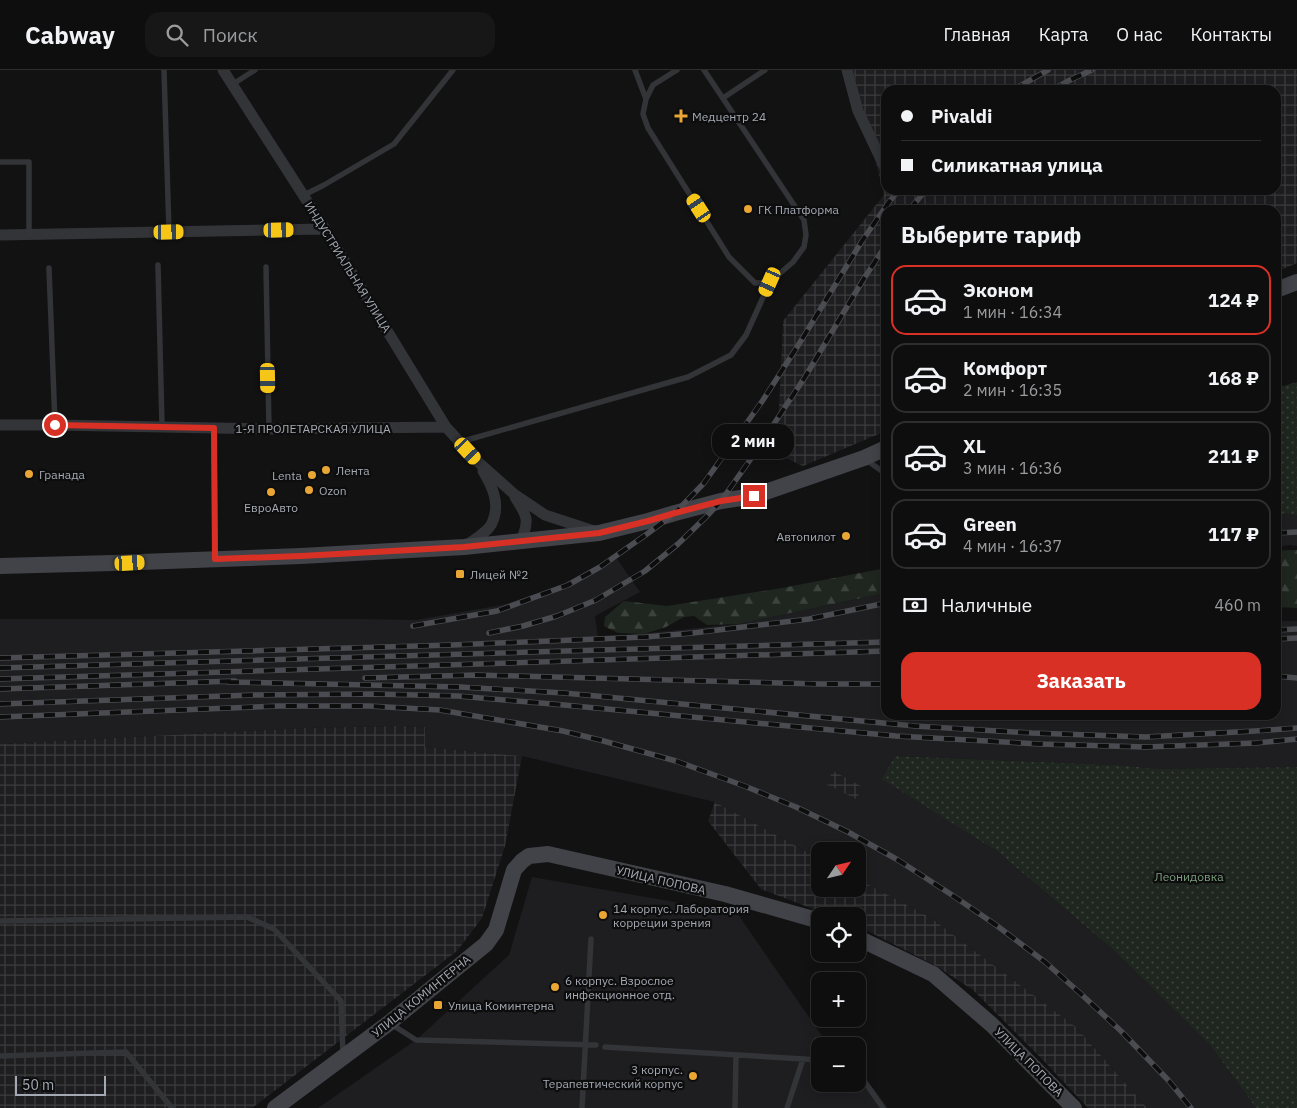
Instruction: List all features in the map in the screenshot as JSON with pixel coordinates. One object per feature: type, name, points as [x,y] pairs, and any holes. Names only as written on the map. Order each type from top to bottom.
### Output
[{"type":"street","name":"ИНДУСТРИАЛЬНАЯ УЛИЦА","points":[[224,70],[326,229],[446,426],[476,460],[514,494],[545,515],[599,533]]},
{"type":"street","points":[[847,70],[858,111],[881,159]]},
{"type":"street","points":[[0,235],[326,229]]},
{"type":"street","points":[[1281,288],[1297,282]]},
{"type":"street","name":"1-Я ПРОЛЕТАРСКАЯ УЛИЦА","points":[[0,425],[269,429],[422,428],[446,426]]},
{"type":"street","points":[[0,566],[301,556],[464,547],[599,533],[712,503],[754,496],[864,458],[881,450]]},
{"type":"street","name":"ИНДУСТРИАЛЬНАЯ УЛИЦА","points":[[464,547],[492,524],[495,513],[496,498],[491,484],[476,460]]},
{"type":"street","name":"ИНДУСТРИАЛЬНАЯ УЛИЦА","points":[[514,494],[527,518],[527,527],[522,541]]},
{"type":"street","name":"УЛИЦА ПОПОВА","points":[[529,856],[548,854],[725,894],[811,918]]},
{"type":"street","name":"УЛИЦА КОМИНТЕРНА","points":[[275,1108],[394,1028],[486,944],[496,930],[514,870],[529,856]]},
{"type":"street","name":"УЛИЦА ПОПОВА","points":[[866,942],[933,974],[992,1025],[1074,1108]]},
{"type":"lane","points":[[164,70],[169,232]]},
{"type":"lane","points":[[233,84],[255,70]]},
{"type":"lane","points":[[304,195],[394,144],[453,70]]},
{"type":"lane","points":[[635,70],[646,99]]},
{"type":"lane","points":[[677,70],[652,85],[646,99],[644,114],[648,128],[729,257],[755,283],[770,282]]},
{"type":"lane","points":[[460,442],[688,377],[731,355],[746,335],[770,282],[793,262],[804,247],[806,235],[804,220],[704,70]]},
{"type":"lane","points":[[723,98],[764,70]]},
{"type":"lane","points":[[0,162],[29,162],[29,234]]},
{"type":"lane","points":[[158,265],[162,426]]},
{"type":"lane","points":[[266,267],[269,429]]},
{"type":"lane","points":[[48,268],[55,425]]},
{"type":"lane","points":[[214,428],[215,559]]},
{"type":"lane","points":[[864,458],[881,470]]},
{"type":"lane","points":[[0,921],[247,917],[274,928],[341,1001],[346,1059]]},
{"type":"lane","points":[[582,1108],[591,939]]},
{"type":"lane","points":[[394,1028],[416,1040],[596,1045]]},
{"type":"lane","points":[[605,1047],[811,1059]]},
{"type":"lane","points":[[0,1056],[126,1052],[172,1108]]},
{"type":"lane","points":[[735,1108],[736,1056]]},
{"type":"lane","points":[[787,1108],[803,1059]]},
{"type":"lane","points":[[866,1084],[883,1108]]},
{"type":"shaded area","points":[[853,70],[1297,70],[1297,263],[1281,270],[1281,205],[881,205],[881,433],[803,466],[777,454],[783,321],[884,195],[1281,195],[1281,85],[881,85],[881,183]]},
{"type":"shaded area","points":[[1281,514],[1297,515],[1297,546],[1281,546]]},
{"type":"shaded area","points":[[615,556],[640,592],[595,616],[598,638],[738,624],[881,594],[881,720],[1281,720],[1281,621],[1297,621],[1297,767],[1161,769],[1116,765],[895,756],[883,779],[998,852],[1111,948],[1209,1044],[1256,1108],[1147,1108],[1076,1027],[931,918],[866,883],[866,842],[811,842],[811,854],[715,802],[522,756],[424,747],[425,727],[306,728],[0,744],[0,619],[416,620],[507,604],[565,583]]},
{"type":"shaded area","points":[[425,727],[425,747],[522,756],[505,846],[482,918],[457,951],[252,1108],[0,1108],[0,744],[306,728]]},
{"type":"shaded area","points":[[833,771],[863,787],[856,799],[826,784]]},
{"type":"shaded area","points":[[715,802],[811,854],[811,898],[866,898],[866,883],[931,918],[1076,1027],[1147,1108],[1088,1108],[973,990],[936,966],[866,930],[866,907],[811,908],[761,889],[708,821]]},
{"type":"shaded area","points":[[532,877],[737,913],[811,1020],[811,1027],[816,1027],[823,1037],[811,1037],[811,1092],[866,1092],[866,1082],[888,1108],[318,1108],[416,1040],[509,955]]},
{"type":"green space","points":[[1297,382],[1297,515],[1281,514],[1281,387]]},
{"type":"green space","points":[[1297,550],[1297,608],[1281,607],[1281,551]]},
{"type":"green space","points":[[881,569],[881,594],[738,624],[707,625],[694,616],[684,617],[666,627],[644,634],[618,633],[604,626],[605,617],[624,601],[667,606],[782,588]]},
{"type":"green space","name":"Леонидовка","points":[[895,756],[1116,765],[1161,769],[1297,767],[1297,1108],[1256,1108],[1209,1044],[1111,948],[998,852],[882,779]]},
{"type":"railway","points":[[1022,85],[1048,70]]},
{"type":"railway","points":[[1061,85],[1092,70]]},
{"type":"railway","points":[[887,205],[895,195]]},
{"type":"railway","points":[[913,205],[922,195]]},
{"type":"railway","points":[[413,626],[497,611],[568,585],[600,567],[675,513],[704,483],[763,400],[881,214]]},
{"type":"railway","points":[[489,633],[557,616],[596,600],[645,571],[678,544],[706,517],[721,501],[750,460],[805,377],[881,253]]},
{"type":"railway","points":[[1281,533],[1297,532]]},
{"type":"railway","points":[[0,658],[452,645],[645,637],[809,619],[881,604]]},
{"type":"railway","points":[[1281,630],[1297,629]]},
{"type":"railway","points":[[1281,639],[1297,638]]},
{"type":"railway","points":[[0,668],[881,642]]},
{"type":"railway","points":[[0,679],[881,651]]},
{"type":"railway","points":[[365,678],[476,675],[881,684]]},
{"type":"railway","points":[[1281,676],[1297,678]]},
{"type":"railway","points":[[0,689],[235,681]]},
{"type":"railway","points":[[228,682],[460,687],[564,693],[915,726],[1032,733],[1146,737],[1297,728]]},
{"type":"railway","points":[[0,704],[253,695],[373,694],[458,696],[896,736],[1040,744],[1146,747],[1256,743],[1297,739]]},
{"type":"railway","points":[[0,717],[279,706],[369,706],[440,710],[563,731],[676,761],[796,807],[848,832],[898,860],[952,895],[1045,962],[1081,994],[1121,1031],[1169,1081],[1191,1108]]},
{"type":"place","name":"Медцентр 24","points":[[681,116]]},
{"type":"place","name":"ГК Платформа","points":[[748,209]]},
{"type":"place","name":"Лента","points":[[326,470]]},
{"type":"place","name":"Гранада","points":[[29,474]]},
{"type":"place","name":"Lenta","points":[[312,475]]},
{"type":"place","name":"Ozon","points":[[309,490]]},
{"type":"place","name":"ЕвроАвто","points":[[271,492]]},
{"type":"place","name":"Автопилот","points":[[846,536]]},
{"type":"place","name":"Лицей №2","points":[[460,574]]},
{"type":"place","name":"14 корпус. Лаборатория корреции зрения","points":[[603,915]]},
{"type":"place","name":"6 корпус. Взрослое инфекционное отд.","points":[[555,987]]},
{"type":"place","name":"Улица Коминтерна","points":[[438,1005]]},
{"type":"place","name":"3 корпус. Терапевтический корпус","points":[[693,1076]]},
{"type":"route","points":[[55,425],[214,428],[215,559],[464,547],[599,533],[695,507],[754,496]]}]
